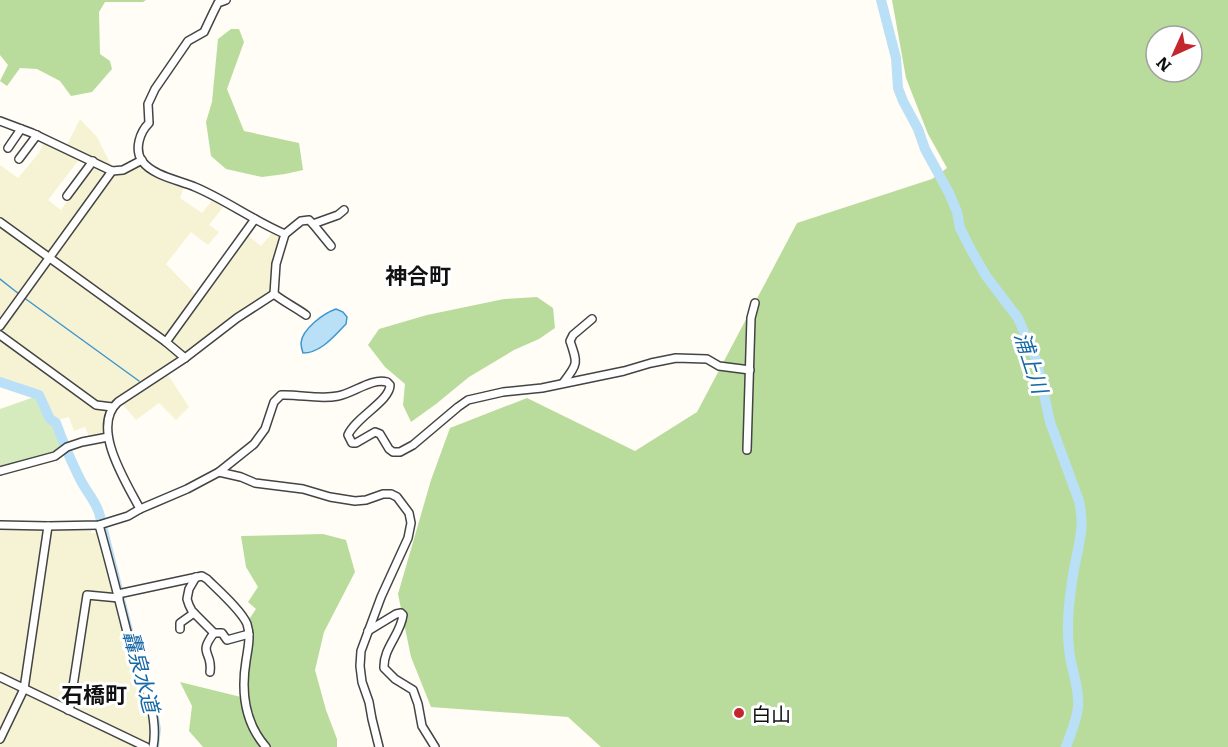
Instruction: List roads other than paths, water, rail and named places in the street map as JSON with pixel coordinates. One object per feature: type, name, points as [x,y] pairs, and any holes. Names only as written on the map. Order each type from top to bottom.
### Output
[{"type":"street","points":[[226,0],[218,3],[204,32],[189,41],[155,89],[148,104],[149,123],[143,129],[138,146],[142,160],[155,171],[195,187],[285,234]]},
{"type":"street","points":[[0,121],[37,135],[112,171],[123,170],[142,160]]},
{"type":"street","points":[[8,147],[21,129]]},
{"type":"street","points":[[20,159],[37,135]]},
{"type":"street","points":[[67,196],[93,161]]},
{"type":"street","points":[[0,326],[112,171]]},
{"type":"street","points":[[313,224],[332,218],[344,210]]},
{"type":"street","points":[[166,342],[255,219]]},
{"type":"street","points":[[274,294],[276,264],[285,234],[304,220],[309,220],[332,246]]},
{"type":"street","points":[[0,222],[185,358]]},
{"type":"street","points":[[274,294],[306,315]]},
{"type":"street","points":[[140,509],[115,458],[108,437],[108,417],[112,407],[274,294]]},
{"type":"street","points":[[747,450],[751,318],[755,303]]},
{"type":"street","points":[[563,383],[575,366],[576,360],[570,341],[573,335],[592,319]]},
{"type":"street","points":[[0,335],[96,405],[112,407]]},
{"type":"street","points":[[0,525],[99,525],[128,516],[187,489],[219,472],[254,444],[265,429],[274,402],[280,395],[323,398],[345,394],[376,381],[387,382],[390,389],[387,396],[365,414],[348,435],[352,443],[356,443],[377,432],[389,449],[393,452],[400,452],[413,445],[468,400],[503,392],[542,388],[681,358],[707,359],[719,366],[750,370]]},
{"type":"street","points":[[0,471],[55,456],[66,447],[108,437]]},
{"type":"street","points":[[219,472],[255,483],[303,489],[355,501],[391,494],[397,497],[409,513],[411,523],[408,538],[381,597],[361,651],[362,682],[379,747]]},
{"type":"street","points":[[99,525],[127,632],[151,709],[153,747]]},
{"type":"street","points":[[0,739],[24,689],[48,526]]},
{"type":"street","points":[[68,710],[87,595],[119,596],[202,576],[243,617],[248,625],[249,643],[243,689],[246,712],[259,740],[266,747]]},
{"type":"street","points":[[196,577],[189,589],[187,599],[194,613],[214,633],[222,633],[227,640],[249,634]]},
{"type":"street","points":[[180,628],[180,623],[194,613]]},
{"type":"street","points":[[368,631],[396,614],[403,615],[402,622],[384,660],[384,668],[395,679],[413,690],[422,726],[435,747]]},
{"type":"street","points":[[210,672],[211,668],[205,649],[206,643],[214,633]]},
{"type":"street","points":[[0,677],[146,747]]},
{"type":"water","points":[[336,309],[347,317],[346,324],[321,347],[303,353],[301,343],[305,332],[320,318]]},
{"type":"waterway","name":"浦上川","points":[[881,0],[896,58],[898,88],[903,101],[949,193],[957,212],[960,228],[970,248],[986,276],[1018,318],[1037,362],[1050,422],[1079,501],[1081,527],[1071,588],[1068,628],[1070,655],[1078,692],[1078,707],[1066,747]]},
{"type":"waterway","points":[[0,279],[19,294]]},
{"type":"waterway","points":[[23,297],[139,381]]},
{"type":"waterway","points":[[0,382],[39,395],[50,419],[56,423],[77,472],[98,510],[101,521]]},
{"type":"waterway","name":"轟泉水道","points":[[104,526],[120,590]]},
{"type":"waterway","name":"轟泉水道","points":[[121,595],[143,668]]},
{"type":"waterway","name":"轟泉水道","points":[[154,706],[158,729],[156,747]]},
{"type":"place","name":"白山","points":[[739,713]]},
{"type":"district","name":"神合町","points":[[418,274]]},
{"type":"district","name":"石橋町","points":[[94,693]]}]
